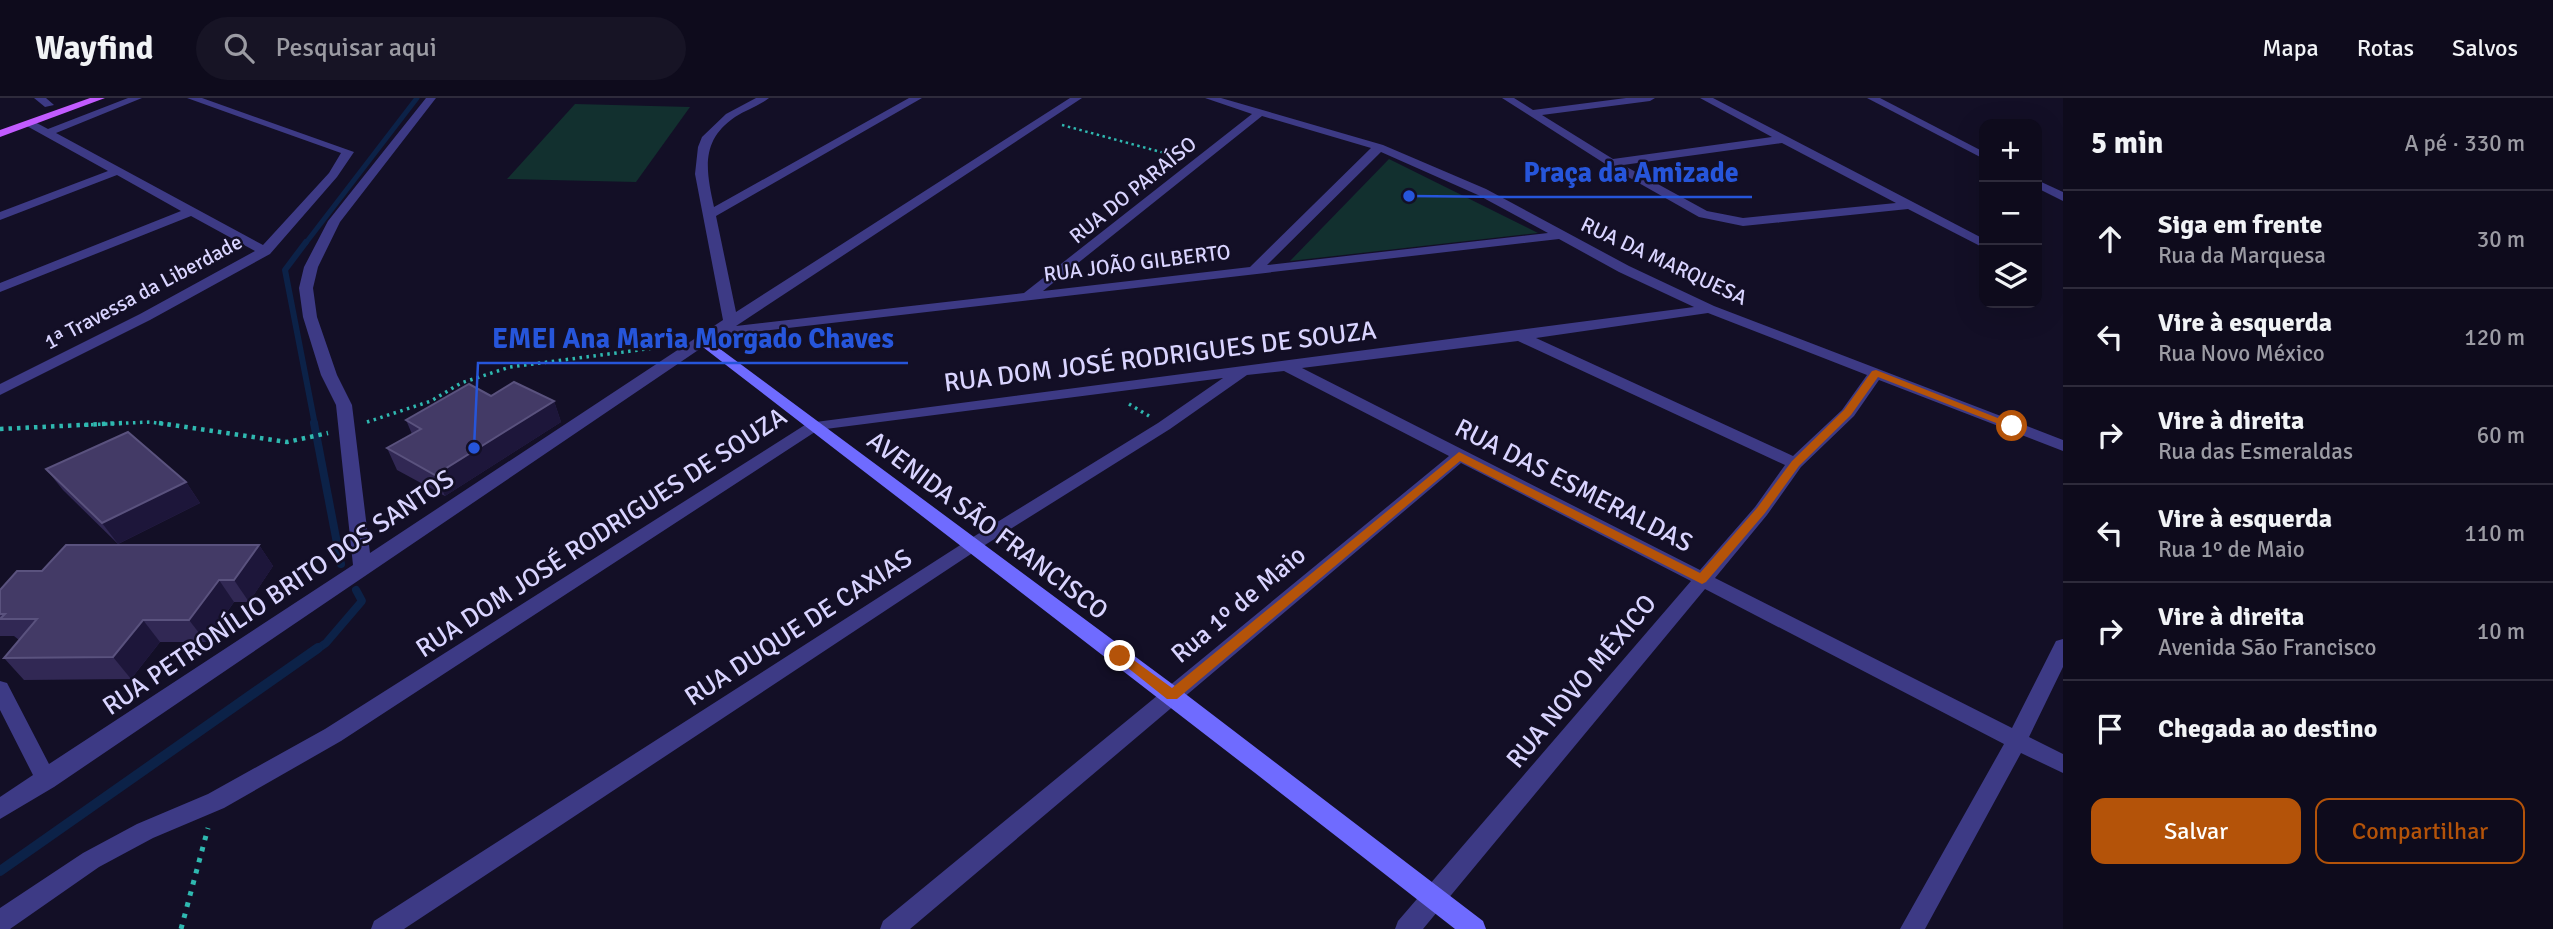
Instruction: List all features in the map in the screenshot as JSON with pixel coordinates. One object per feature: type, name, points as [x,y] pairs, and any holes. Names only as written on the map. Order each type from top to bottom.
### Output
[{"type":"main road","points":[[0,123],[70,98]]},
{"type":"main road","points":[[0,134],[100,98]]},
{"type":"street","points":[[39,98],[49,105]]},
{"type":"street","points":[[47,133],[137,98]]},
{"type":"street","name":"1ª Travessa da Liberdade","points":[[0,390],[145,317],[265,251],[333,175],[348,152],[192,98]]},
{"type":"street","points":[[362,568],[344,405],[329,376],[310,317],[306,288],[311,267],[334,221],[431,98]]},
{"type":"street","points":[[731,323],[701,174],[706,139],[730,116],[764,98]]},
{"type":"street","points":[[708,215],[918,98]]},
{"type":"street","name":"RUA PETRONÍLIO BRITO DOS SANTOS","points":[[0,808],[888,219],[1077,98]]},
{"type":"street","name":"RUA DA MARQUESA","points":[[1210,98],[1244,102],[1261,112],[1379,147],[1482,192],[1624,269],[1709,309],[2063,446]]},
{"type":"street","points":[[1507,98],[1611,163],[1703,214],[1743,222],[1910,205]]},
{"type":"street","points":[[1532,113],[1650,98]]},
{"type":"street","points":[[1705,98],[1979,241]]},
{"type":"street","points":[[1872,98],[1979,153]]},
{"type":"street","name":"RUA DO PARAÍSO","points":[[1026,297],[1261,112]]},
{"type":"street","points":[[29,123],[265,251]]},
{"type":"street","points":[[1611,163],[1785,139]]},
{"type":"street","points":[[1254,270],[1379,147]]},
{"type":"street","points":[[0,216],[118,172]]},
{"type":"street","points":[[2042,186],[2063,197]]},
{"type":"street","points":[[0,288],[191,211]]},
{"type":"street","name":"RUA JOÃO GILBERTO","points":[[711,337],[1026,297],[1562,235]]},
{"type":"street","name":"RUA DOM JOSÉ RODRIGUES DE SOUZA","points":[[0,922],[91,860],[145,831],[216,801],[332,735],[814,426],[1520,336],[1709,309]]},
{"type":"street","points":[[1520,336],[1795,463]]},
{"type":"street","name":"AVENIDA SÃO FRANCISCO","points":[[711,337],[814,426],[1172,695],[1474,929]]},
{"type":"street","name":"RUA DAS ESMERALDAS","points":[[1286,366],[2063,764]]},
{"type":"street","name":"RUA DUQUE DE CAXIAS","points":[[383,929],[971,546],[1164,426],[1243,371]]},
{"type":"street","name":"RUA NOVO MÉXICO","points":[[1408,929],[1761,510],[1795,463],[1848,413],[1876,373]]},
{"type":"street","name":"Rua 1º de Maio","points":[[892,929],[1459,456]]},
{"type":"street","points":[[1912,929],[2017,740],[2063,646]]},
{"type":"street","points":[[0,689],[46,780]]},
{"type":"path","points":[[1044,120],[1199,162]]},
{"type":"path","points":[[0,429],[150,422],[287,442],[407,410],[431,401],[461,383],[510,368],[662,347]]},
{"type":"path","points":[[1103,388],[1164,426]]},
{"type":"path","points":[[181,929],[216,801]]},
{"type":"green space","points":[[575,104],[690,107],[636,182],[507,179]]},
{"type":"green space","points":[[1389,159],[1538,233],[1290,261]]},
{"type":"building","points":[[514,382],[554,401],[435,475],[387,448],[421,429],[406,420],[469,384],[491,396]]},
{"type":"building","points":[[128,432],[186,482],[102,523],[46,469]]},
{"type":"building","points":[[66,545],[259,545],[234,580],[219,580],[189,620],[143,620],[113,657],[4,658],[37,619],[0,619],[5,614],[0,614],[0,590],[17,571],[42,571]]},
{"type":"waterway","points":[[305,244],[417,98]]},
{"type":"waterway","points":[[306,242],[285,270],[315,425]]},
{"type":"waterway","points":[[314,423],[341,564]]},
{"type":"waterway","points":[[316,650],[326,643],[362,601],[356,590]]},
{"type":"waterway","points":[[0,871],[318,648]]},
{"type":"place","name":"Praça da Amizade","points":[[1409,196]]},
{"type":"place","name":"EMEI Ana Maria Morgado Chaves","points":[[474,448]]},
{"type":"route","points":[[1120,656],[1172,695],[1459,456],[1702,579],[1761,510],[1795,463],[1848,413],[1876,373],[2012,426]]}]
